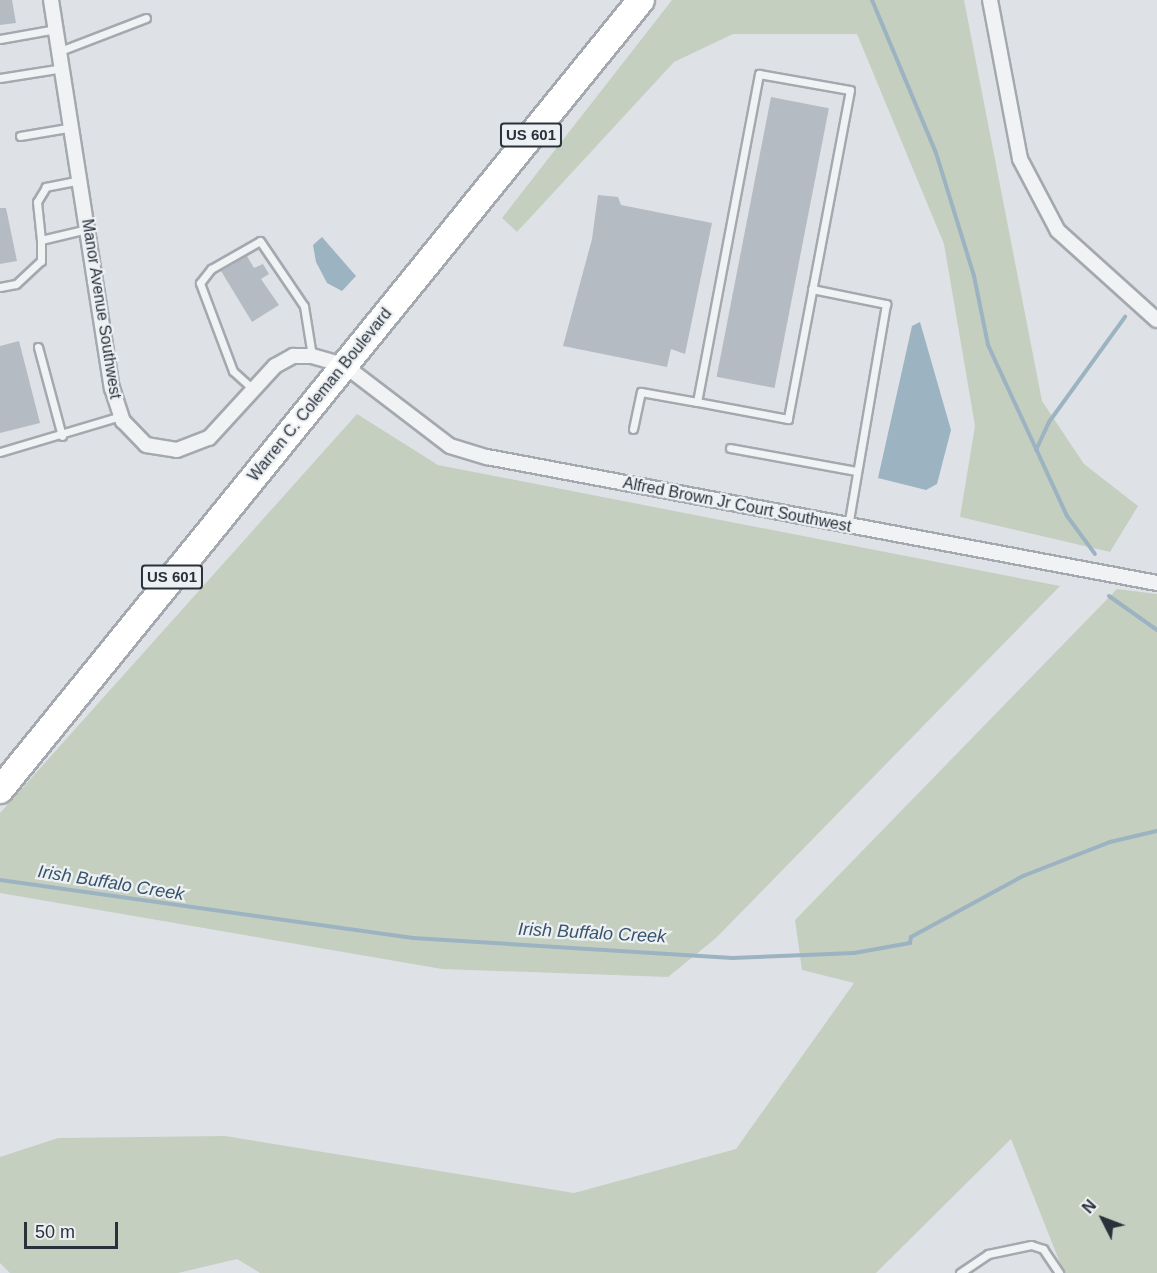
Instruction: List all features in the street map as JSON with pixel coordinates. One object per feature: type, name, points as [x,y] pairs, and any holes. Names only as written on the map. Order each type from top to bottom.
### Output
[{"type":"highway","name":"Warren C. Coleman Boulevard","points":[[0,790],[641,0]]},
{"type":"street","name":"Manor Avenue Southwest","points":[[51,0],[73,127],[87,228],[121,416],[146,445],[177,450],[221,430],[254,390],[284,360],[312,356],[344,365]]},
{"type":"street","points":[[990,0],[1015,136],[1031,180],[1058,231],[1157,320]]},
{"type":"street","name":"Alfred Brown Jr Court Southwest","points":[[344,365],[450,446],[848,526],[1157,583]]},
{"type":"lane","points":[[60,51],[146,18]]},
{"type":"lane","points":[[0,39],[56,29]]},
{"type":"lane","points":[[0,78],[63,68]]},
{"type":"lane","points":[[633,429],[641,392],[697,402],[788,418],[850,90],[759,74],[697,402]]},
{"type":"lane","points":[[20,136],[73,127]]},
{"type":"lane","points":[[0,287],[16,284],[41,261],[37,202],[46,187],[81,180]]},
{"type":"lane","points":[[41,240],[87,228]]},
{"type":"lane","points":[[254,390],[232,371],[200,283],[211,269],[260,241],[304,306],[312,356]]},
{"type":"lane","points":[[812,289],[886,304],[848,526]]},
{"type":"lane","points":[[38,347],[62,436]]},
{"type":"lane","points":[[0,452],[62,436],[121,416]]},
{"type":"lane","points":[[730,448],[857,471]]},
{"type":"lane","points":[[960,1273],[988,1254],[1031,1245],[1043,1248],[1059,1273]]},
{"type":"green space","points":[[672,0],[964,0],[1042,401],[1084,464],[1138,506],[1110,552],[960,517],[975,426],[944,244],[857,34],[733,34],[674,62],[517,232],[502,218]]},
{"type":"green space","points":[[357,414],[438,465],[1060,586],[716,938],[668,977],[442,969],[0,893],[0,813]]},
{"type":"green space","points":[[1117,589],[1157,594],[1157,1273],[1064,1273],[1011,1139],[876,1273],[260,1273],[237,1259],[178,1273],[10,1273],[0,1263],[0,1157],[58,1138],[225,1136],[574,1193],[736,1149],[854,983],[802,970],[795,920]]},
{"type":"water","points":[[322,237],[356,276],[342,291],[327,283],[316,262],[313,245]]},
{"type":"water","points":[[920,322],[951,430],[937,484],[926,490],[878,478],[912,326]]},
{"type":"building","points":[[0,0],[12,0],[16,23],[0,25]]},
{"type":"building","points":[[771,97],[829,108],[775,388],[717,377]]},
{"type":"building","points":[[598,195],[618,197],[621,205],[712,223],[685,354],[671,349],[667,367],[563,346],[592,239]]},
{"type":"building","points":[[0,208],[6,208],[17,261],[0,264]]},
{"type":"building","points":[[247,256],[254,268],[263,264],[269,274],[261,279],[279,305],[252,322],[221,271]]},
{"type":"building","points":[[19,341],[40,423],[0,433],[0,346]]},
{"type":"waterway","points":[[872,0],[936,153],[974,276],[988,345],[1067,516],[1095,554]]},
{"type":"waterway","points":[[1036,450],[1049,422],[1125,317]]},
{"type":"waterway","points":[[1109,596],[1157,630]]},
{"type":"waterway","name":"Irish Buffalo Creek","points":[[0,880],[413,938],[732,958],[854,953],[910,943],[911,937],[1023,876],[1110,842],[1157,831]]}]
